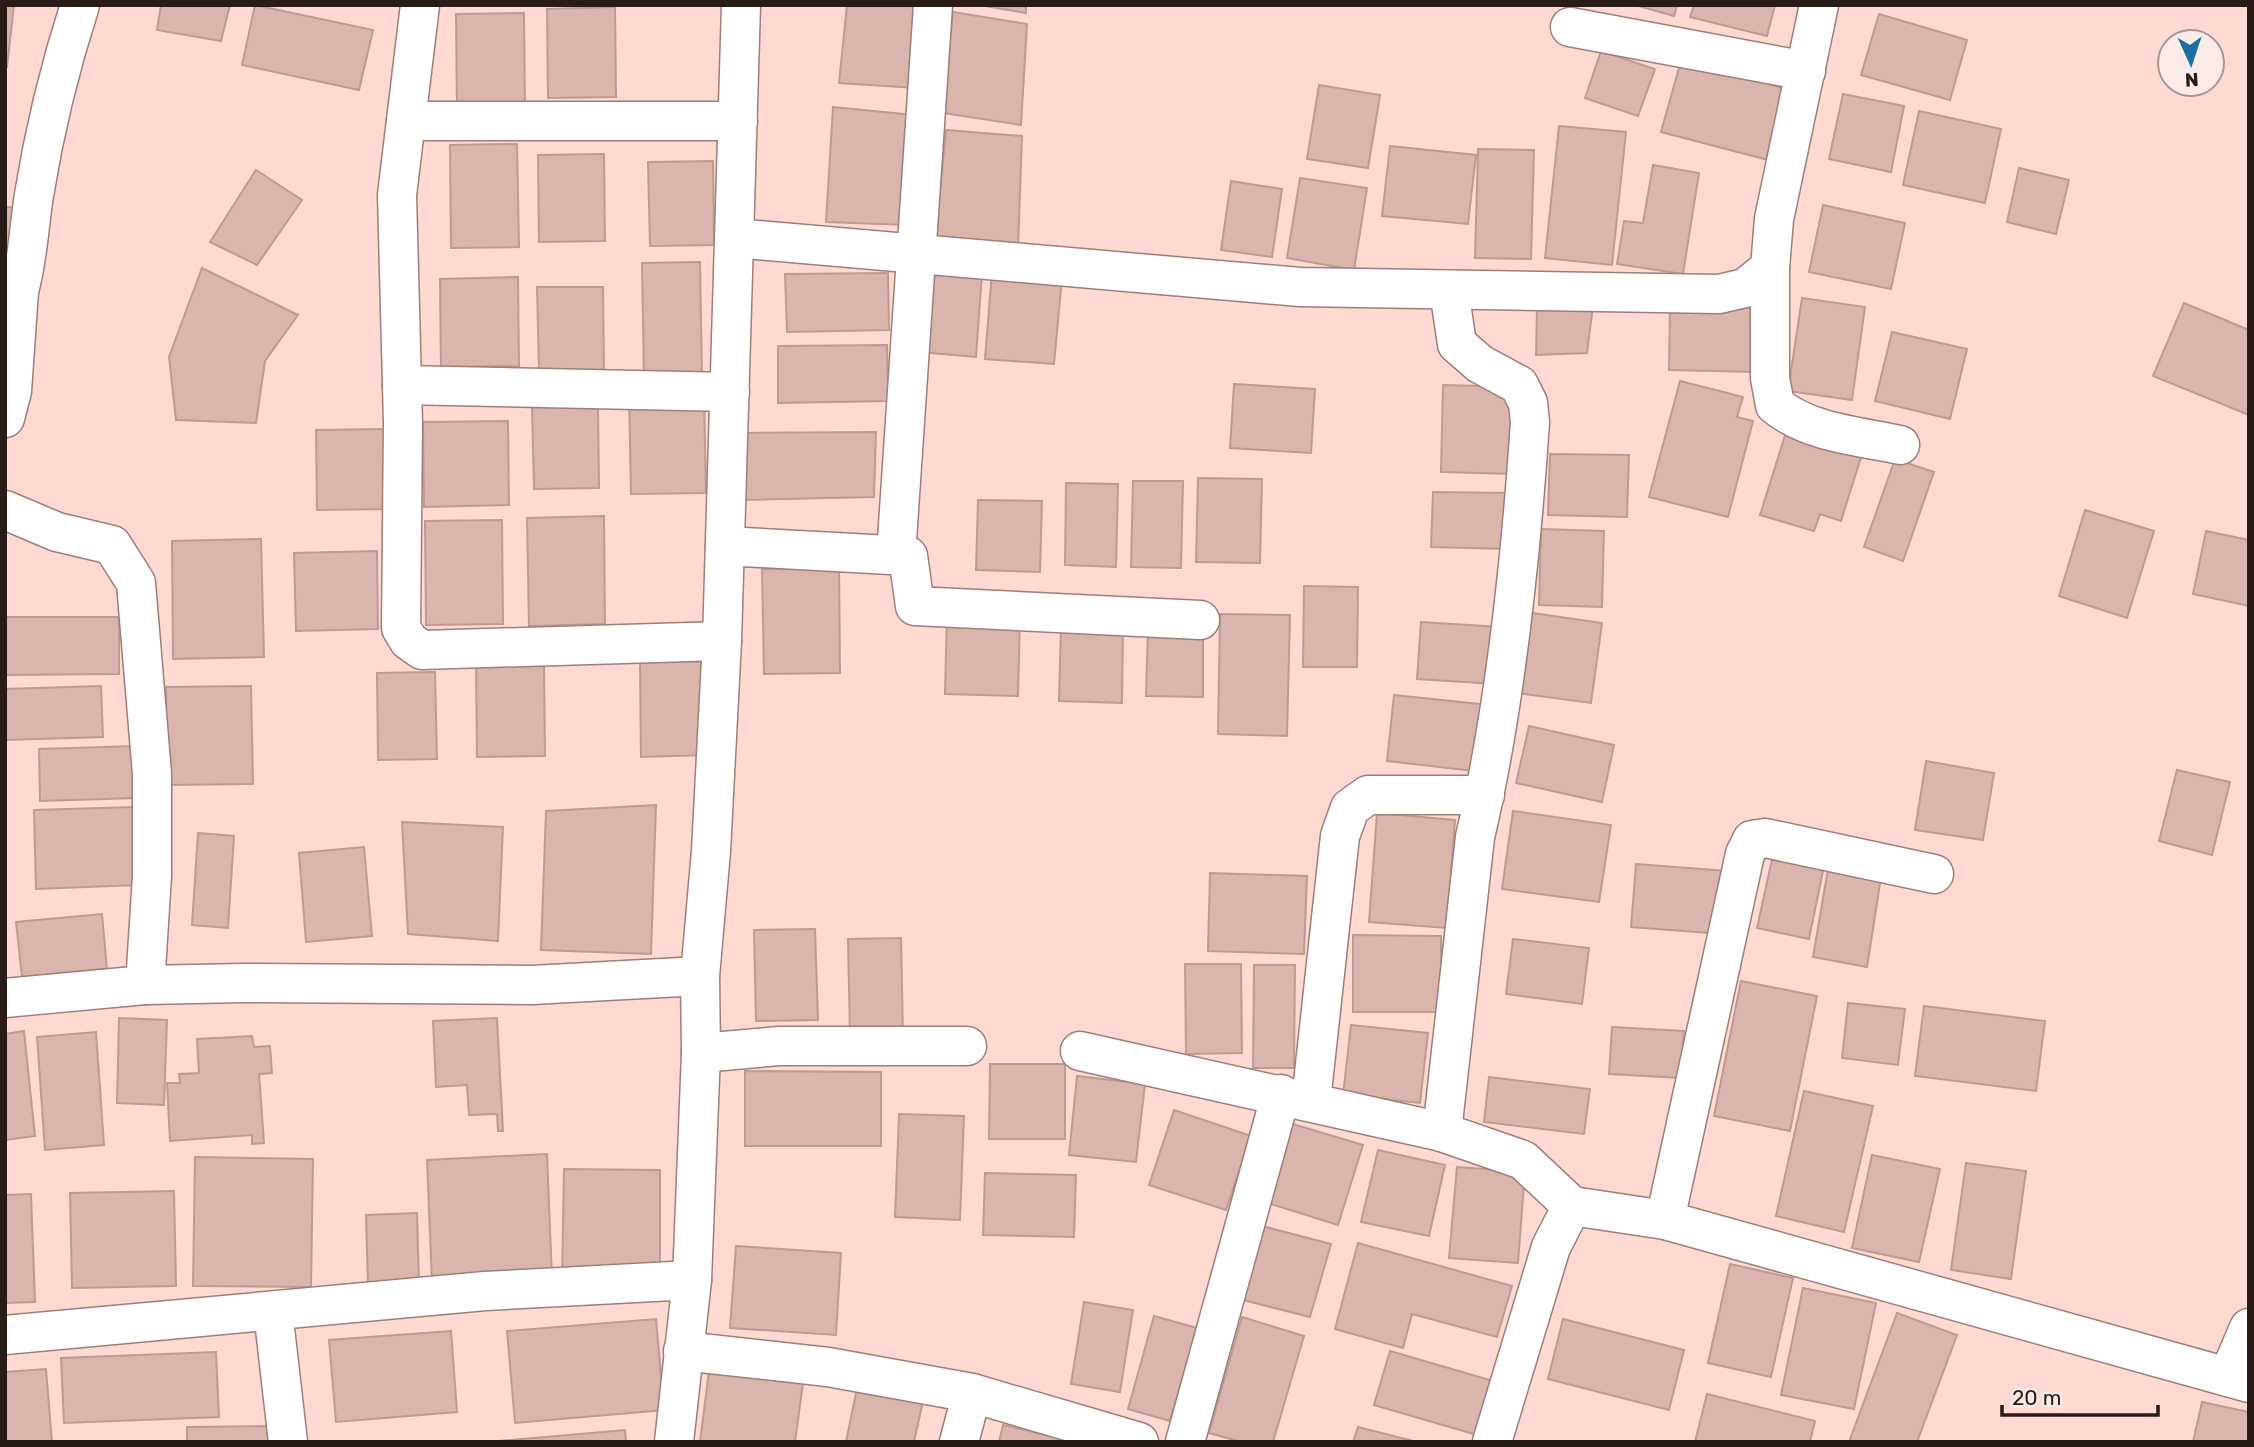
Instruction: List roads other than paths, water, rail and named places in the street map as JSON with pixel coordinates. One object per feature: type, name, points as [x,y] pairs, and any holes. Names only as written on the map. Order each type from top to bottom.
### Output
[{"type":"street","points":[[5,418],[12,391],[12,291],[27,262],[34,196],[55,82],[79,5]]},
{"type":"street","points":[[420,5],[397,195],[402,385],[401,628],[409,641],[422,650],[722,640]]},
{"type":"street","points":[[674,1442],[692,1280],[701,1054],[700,976],[711,851],[722,640],[741,5]]},
{"type":"street","points":[[896,555],[933,5]]},
{"type":"street","points":[[1819,5],[1774,219],[1770,268],[1770,379],[1775,405],[1790,417],[1818,428],[1900,445]]},
{"type":"street","points":[[1570,27],[1806,71]]},
{"type":"street","points":[[406,121],[738,121]]},
{"type":"street","points":[[734,239],[1300,287],[1718,294],[1745,288],[1770,268]]},
{"type":"street","points":[[1442,1132],[1475,837],[1485,795],[1521,550],[1530,422],[1528,403],[1519,385],[1480,364],[1457,344],[1449,290]]},
{"type":"street","points":[[402,385],[730,392]]},
{"type":"street","points":[[5,510],[57,532],[112,545],[136,583],[152,775],[152,876],[145,985]]},
{"type":"street","points":[[725,546],[908,556],[915,606],[1200,620]]},
{"type":"street","points":[[1185,1442],[1296,1098],[1340,836],[1350,808],[1368,795],[1485,795]]},
{"type":"street","points":[[1665,1220],[1742,868],[1752,840],[1765,838],[1934,874]]},
{"type":"street","points":[[5,998],[145,985],[532,985],[700,976]]},
{"type":"street","points":[[701,1054],[779,1046],[967,1045]]},
{"type":"street","points":[[1080,1051],[1442,1132],[1523,1160],[1572,1206],[1665,1220],[2239,1380],[2249,1328]]},
{"type":"street","points":[[1492,1442],[1551,1247],[1572,1206]]},
{"type":"street","points":[[5,1335],[485,1291],[692,1280]]},
{"type":"street","points":[[273,1311],[288,1442]]},
{"type":"street","points":[[683,1351],[828,1367],[972,1393],[1139,1442]]},
{"type":"street","points":[[959,1442],[972,1393]]}]
